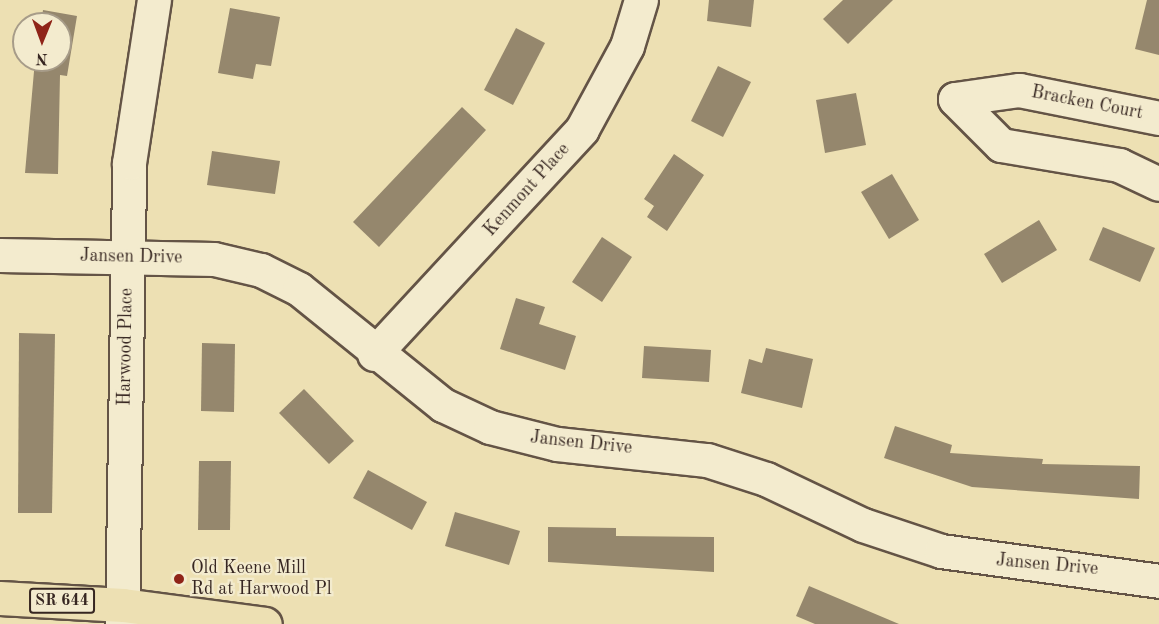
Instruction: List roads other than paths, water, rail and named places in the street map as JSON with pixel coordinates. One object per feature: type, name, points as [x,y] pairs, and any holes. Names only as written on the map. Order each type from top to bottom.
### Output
[{"type":"main road","name":"SR 644","points":[[0,598],[123,615],[265,624]]},
{"type":"street","name":"Harwood Place","points":[[123,615],[129,163],[154,0]]},
{"type":"street","name":"Kenmont Place","points":[[374,354],[582,129],[627,46],[641,0]]},
{"type":"street","name":"Bracken Court","points":[[1159,118],[1019,90],[955,99],[1001,145],[1119,165],[1159,184]]},
{"type":"street","name":"Jansen Drive","points":[[0,255],[214,259],[261,270],[299,289],[374,354],[443,405],[523,437],[707,460],[766,479],[863,525],[941,550],[1159,581]]},
{"type":"place","name":"Old Keene Mill Rd at Harwood Pl","points":[[179,579]]}]
